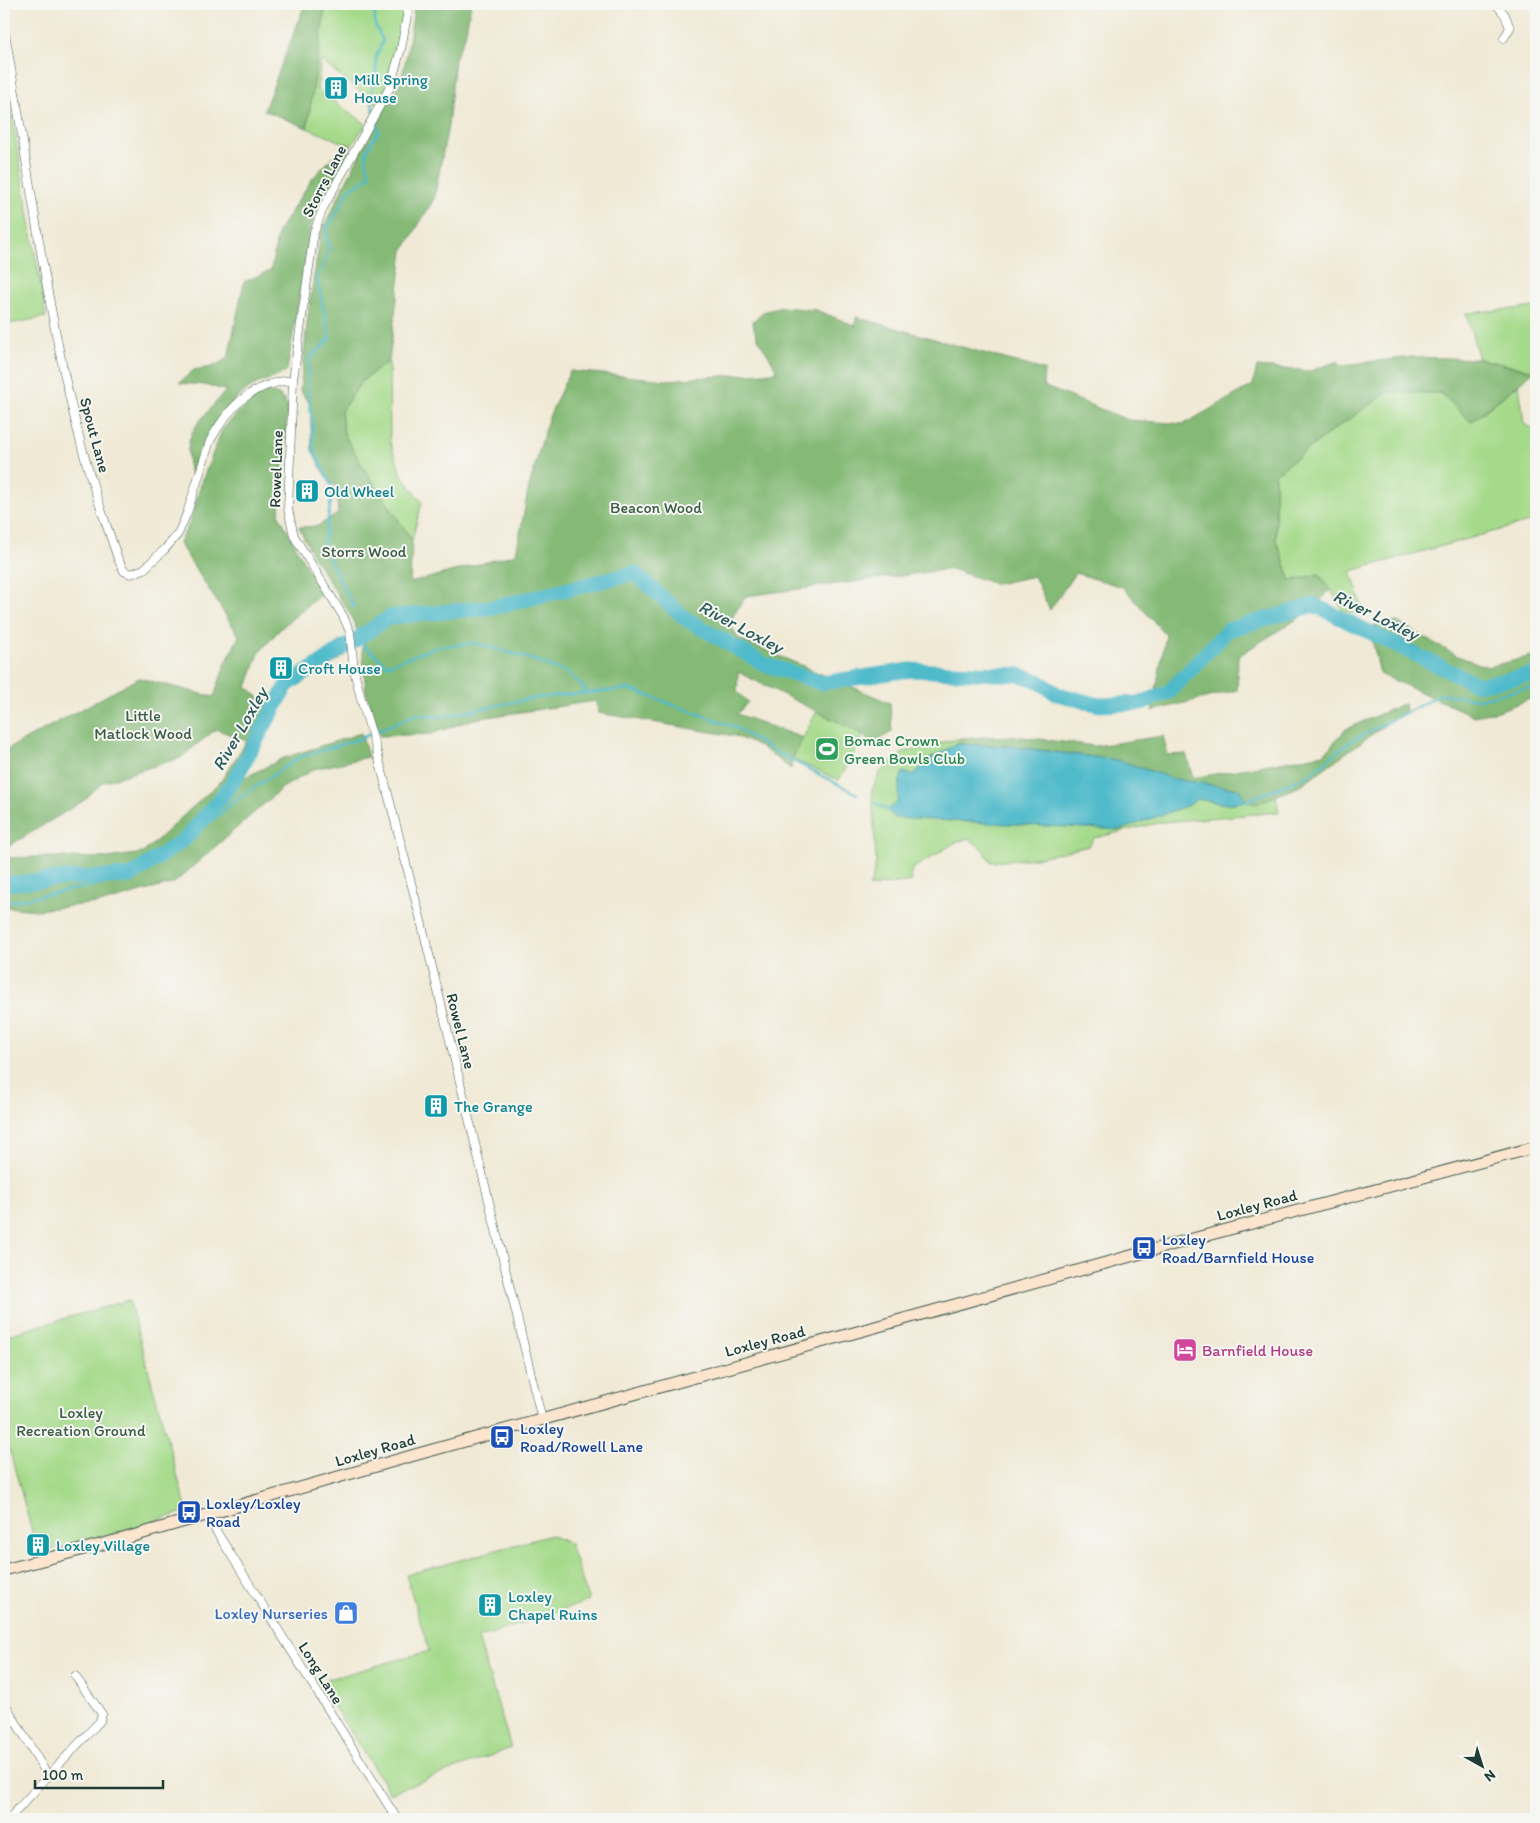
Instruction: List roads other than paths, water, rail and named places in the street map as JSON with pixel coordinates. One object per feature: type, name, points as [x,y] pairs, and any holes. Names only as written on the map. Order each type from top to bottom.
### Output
[{"type":"main road","name":"Loxley Road","points":[[4,1570],[1168,1246],[1536,1147]]},
{"type":"street","name":"Storrs Lane","points":[[293,380],[317,220],[390,87],[396,67],[408,4]]},
{"type":"street","points":[[1496,4],[1505,15],[1510,28],[1504,38]]},
{"type":"street","name":"Spout Lane","points":[[4,28],[52,316],[78,433],[118,559],[124,571],[130,574],[144,569],[178,534],[187,513],[210,442],[215,431],[235,406],[259,388],[276,382],[293,380]]},
{"type":"street","name":"Rowel Lane","points":[[293,380],[289,520],[294,536],[343,616],[350,632],[354,670],[374,739],[420,917],[542,1420]]},
{"type":"street","name":"Long Lane","points":[[206,1515],[397,1819]]},
{"type":"street","points":[[9,1819],[100,1721],[102,1714],[75,1676]]},
{"type":"street","points":[[4,1702],[48,1776]]},
{"type":"street","points":[[4,1722],[12,1718]]},
{"type":"water","points":[[957,744],[1008,746],[1118,760],[1174,779],[1239,789],[1246,801],[1227,804],[1197,799],[1189,805],[1120,830],[895,818],[887,810],[898,802],[900,780],[903,772],[913,775],[931,758]]},
{"type":"waterway","points":[[374,112],[370,96],[376,78],[376,57],[383,41],[375,25],[375,4]]},
{"type":"waterway","points":[[354,607],[323,547],[333,489],[313,448],[313,426],[307,388],[309,359],[330,339],[317,278],[329,251],[326,231],[349,190],[370,176],[366,157],[368,148],[379,131],[375,117]]},
{"type":"waterway","name":"River Loxley","points":[[4,884],[68,878],[131,876],[186,838],[235,779],[287,685],[390,617],[495,607],[635,573],[686,619],[764,664],[822,683],[910,670],[1020,675],[1038,681],[1057,694],[1099,705],[1141,703],[1169,692],[1228,630],[1314,605],[1478,685],[1536,674]]},
{"type":"waterway","points":[[356,639],[387,665],[437,647],[475,643],[528,658],[568,673],[589,693]]},
{"type":"waterway","points":[[1246,801],[1309,775],[1351,741],[1442,694],[1479,699],[1536,686]]},
{"type":"waterway","points":[[186,838],[207,825],[249,791],[300,757],[359,739],[417,714],[441,717],[534,698],[629,689],[735,727],[768,748],[857,794]]},
{"type":"waterway","points":[[876,803],[887,810]]},
{"type":"waterway","points":[[4,901],[109,883],[115,876]]},
{"type":"place","name":"Mill Spring House","points":[[336,88]]},
{"type":"place","name":"Old Wheel","points":[[307,491]]},
{"type":"place","name":"Croft House","points":[[281,668]]},
{"type":"place","name":"Bomac Crown Green Bowls Club","points":[[827,749]]},
{"type":"place","name":"The Grange","points":[[436,1106]]},
{"type":"place","name":"Loxley Road/Barnfield House","points":[[1144,1248]]},
{"type":"place","name":"Barnfield House","points":[[1185,1350]]},
{"type":"place","name":"Loxley Road/Rowell Lane","points":[[502,1437]]},
{"type":"place","name":"Loxley/Loxley Road","points":[[189,1512]]},
{"type":"place","name":"Loxley Village","points":[[38,1545]]},
{"type":"place","name":"Loxley Chapel Ruins","points":[[490,1605]]},
{"type":"place","name":"Loxley Nurseries","points":[[346,1613]]},
{"type":"park label","name":"Beacon Wood","points":[[656,507]]},
{"type":"park label","name":"Storrs Wood","points":[[364,551]]},
{"type":"park label","name":"Little Matlock Wood","points":[[143,724]]},
{"type":"park label","name":"Loxley Recreation Ground","points":[[81,1421]]}]
